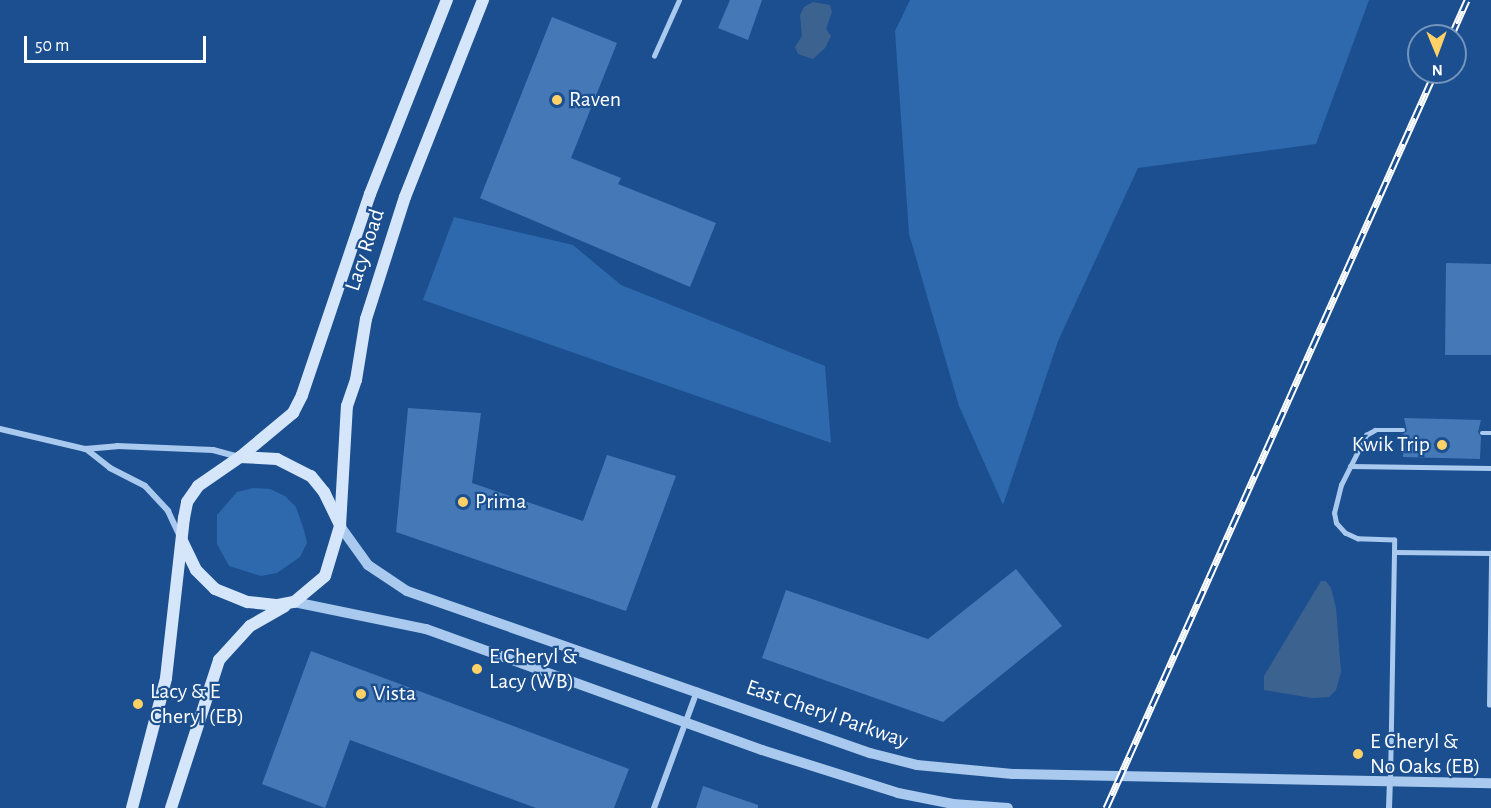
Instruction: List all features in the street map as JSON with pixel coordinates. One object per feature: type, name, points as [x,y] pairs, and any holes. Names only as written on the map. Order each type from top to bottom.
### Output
[{"type":"main road","name":"Lacy Road","points":[[240,457],[293,413],[302,395],[370,194],[447,0]]},
{"type":"main road","name":"Lacy Road","points":[[340,526],[347,406],[356,380],[366,319],[405,198],[483,0]]},
{"type":"main road","points":[[132,808],[166,678],[188,502],[198,486],[240,457],[277,459],[311,476],[324,492],[340,526],[325,576],[294,602],[250,626],[219,660],[171,808]]},
{"type":"main road","points":[[182,541],[196,570],[224,593],[261,604],[294,602]]},
{"type":"street","points":[[0,429],[85,448],[117,446],[213,450],[240,457]]},
{"type":"street","points":[[85,448],[110,468],[145,486],[168,511],[182,541]]},
{"type":"street","name":"East Cheryl Parkway","points":[[340,526],[368,565],[407,591],[870,753],[967,772],[1491,783]]},
{"type":"street","points":[[294,602],[426,629],[762,750],[898,794],[953,804],[1008,808]]},
{"type":"street","points":[[654,808],[698,691]]},
{"type":"street","points":[[1389,808],[1390,781]]},
{"type":"lane","points":[[654,56],[679,0]]},
{"type":"lane","points":[[1390,781],[1394,540],[1358,539],[1336,523],[1337,497],[1366,435],[1375,430],[1403,430]]},
{"type":"lane","points":[[1482,433],[1491,433]]},
{"type":"lane","points":[[1350,466],[1491,468]]},
{"type":"lane","points":[[1394,552],[1491,553],[1489,705]]},
{"type":"shaded area","points":[[910,0],[1369,0],[1316,144],[1138,168],[1058,341],[1003,505],[959,406],[909,234],[895,31]]},
{"type":"shaded area","points":[[813,2],[830,5],[832,12],[826,29],[831,36],[825,48],[813,59],[798,54],[795,47],[802,36],[800,15],[804,7]]},
{"type":"shaded area","points":[[454,217],[573,245],[621,285],[825,366],[831,443],[423,300]]},
{"type":"shaded area","points":[[253,488],[270,489],[285,496],[296,507],[307,543],[300,557],[277,573],[261,576],[229,566],[217,544],[217,515],[237,492]]},
{"type":"shaded area","points":[[1321,581],[1326,581],[1331,588],[1336,608],[1341,672],[1336,690],[1329,697],[1312,698],[1264,690],[1264,676]]},
{"type":"building","points":[[730,0],[762,0],[748,40],[718,28]]},
{"type":"building","name":"Raven","points":[[552,17],[617,43],[571,158],[621,178],[618,184],[716,223],[690,287],[480,198]]},
{"type":"building","points":[[1446,263],[1491,264],[1491,355],[1445,355]]},
{"type":"building","name":"Prima","points":[[408,408],[481,413],[472,483],[583,521],[607,455],[676,476],[626,611],[396,532]]},
{"type":"building","name":"Kwik Trip","points":[[1404,418],[1481,420],[1478,432],[1481,437],[1480,459],[1403,457],[1403,434],[1407,431]]},
{"type":"building","points":[[1016,569],[1062,626],[943,722],[762,658],[786,590],[928,639]]},
{"type":"building","name":"Vista","points":[[311,651],[629,769],[614,808],[536,808],[350,740],[325,808],[262,784]]},
{"type":"building","points":[[703,786],[758,805],[758,808],[696,808]]},
{"type":"railway","points":[[1456,24],[1467,0]]},
{"type":"railway","points":[[1106,808],[1430,84]]},
{"type":"place","name":"Raven","points":[[557,100]]},
{"type":"place","name":"Kwik Trip","points":[[1442,445]]},
{"type":"place","name":"Prima","points":[[463,502]]},
{"type":"place","name":"E Cheryl & Lacy (WB)","points":[[477,669]]},
{"type":"place","name":"Vista","points":[[361,694]]},
{"type":"place","name":"Lacy & E Cheryl (EB)","points":[[138,704]]},
{"type":"place","name":"E Cheryl & No Oaks (EB)","points":[[1358,754]]}]
